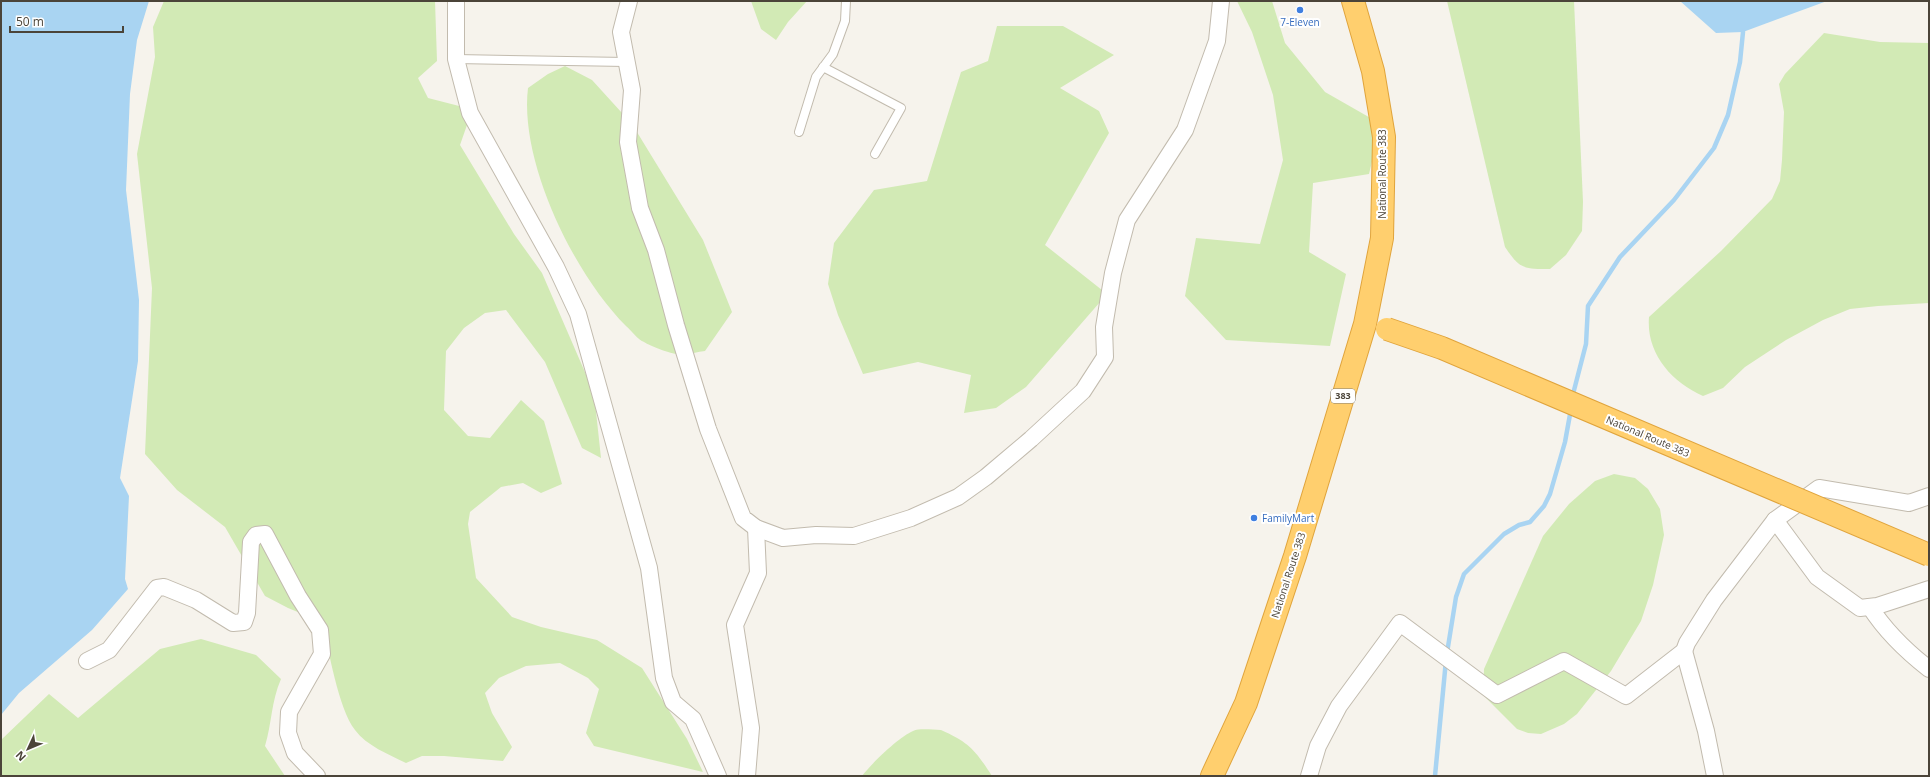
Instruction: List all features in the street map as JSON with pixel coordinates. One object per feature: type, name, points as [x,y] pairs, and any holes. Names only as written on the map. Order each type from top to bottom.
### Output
[{"type":"highway","name":"National Route 383","points":[[1212,776],[1246,703],[1295,556],[1365,324],[1382,238],[1384,137],[1372,71],[1353,1]]},
{"type":"highway","name":"National Route 383","points":[[1365,324],[1387,329],[1442,348],[1929,555]]},
{"type":"street","points":[[456,1],[456,60],[470,113],[556,267],[578,314],[649,568],[664,678],[673,702],[693,719],[718,776]]},
{"type":"street","points":[[629,1],[621,32],[632,90],[628,142],[640,208],[656,250],[676,325],[708,430],[743,518],[756,528],[782,538],[816,535],[854,536],[911,518],[958,497],[986,477],[1031,439],[1083,391],[1105,357],[1104,327],[1113,273],[1127,220],[1185,130],[1217,41],[1221,1]]},
{"type":"street","points":[[1309,776],[1318,746],[1339,706],[1400,623],[1406,630],[1497,695],[1564,661],[1626,696],[1684,651],[1714,600],[1775,520],[1819,488],[1909,503],[1929,496]]},
{"type":"street","points":[[1775,520],[1817,576],[1860,608],[1870,607],[1929,589]]},
{"type":"street","points":[[747,776],[751,728],[735,625],[758,573],[756,528]]},
{"type":"street","points":[[87,661],[109,650],[158,588],[164,587],[196,600],[233,623],[244,622],[247,612],[251,542],[256,535],[265,534],[298,596],[320,630],[322,654],[289,712],[288,733],[295,753],[317,776]]},
{"type":"street","points":[[1870,607],[1881,625],[1906,651],[1929,669]]},
{"type":"street","points":[[1684,651],[1706,731],[1715,776]]},
{"type":"lane","points":[[799,132],[816,77],[833,54],[845,21],[846,1]]},
{"type":"lane","points":[[456,60],[626,62]]},
{"type":"lane","points":[[823,67],[901,108],[875,154]]},
{"type":"green space","points":[[164,1],[435,1],[437,61],[418,78],[428,98],[463,107],[467,125],[460,145],[514,234],[542,273],[594,393],[601,458],[582,448],[545,362],[506,310],[485,313],[464,328],[446,351],[444,410],[468,436],[490,438],[521,400],[544,421],[562,484],[541,493],[523,483],[501,487],[470,512],[468,524],[476,578],[512,617],[541,627],[597,640],[642,668],[687,739],[703,772],[594,746],[586,733],[599,689],[588,678],[560,663],[526,666],[499,678],[485,693],[492,713],[512,747],[503,761],[444,756],[422,756],[406,763],[378,749],[360,736],[349,720],[339,694],[322,622],[288,608],[265,596],[225,527],[177,490],[145,454],[152,288],[137,154],[155,57],[153,27]]},
{"type":"green space","points":[[751,1],[807,1],[788,22],[776,40],[761,29]]},
{"type":"green space","points":[[1237,1],[1272,1],[1285,43],[1325,92],[1381,124],[1369,174],[1313,183],[1309,252],[1346,274],[1330,346],[1226,340],[1185,296],[1196,238],[1260,244],[1283,160],[1273,95],[1252,32]]},
{"type":"green space","points":[[1447,1],[1574,1],[1583,202],[1582,231],[1566,255],[1550,269],[1534,269],[1523,266],[1515,260],[1505,247]]},
{"type":"green space","points":[[997,26],[1063,26],[1114,55],[1060,88],[1099,111],[1109,133],[1045,245],[1107,294],[1026,387],[996,408],[964,413],[971,375],[918,362],[863,374],[838,315],[828,284],[834,243],[874,190],[927,181],[961,72],[988,61]]},
{"type":"green space","points":[[1824,33],[1880,42],[1929,43],[1929,303],[1850,309],[1823,320],[1786,340],[1745,367],[1723,388],[1703,396],[1681,383],[1663,365],[1656,354],[1652,343],[1649,330],[1649,317],[1721,251],[1772,199],[1780,181],[1782,160],[1784,112],[1779,84],[1785,74]]},
{"type":"green space","points":[[565,66],[592,80],[632,124],[703,240],[732,312],[705,351],[675,354],[656,348],[639,339],[606,304],[587,277],[554,215],[541,182],[532,149],[527,117],[528,88],[548,74]]},
{"type":"green space","points":[[1614,474],[1635,478],[1648,489],[1660,509],[1664,535],[1653,585],[1641,621],[1611,671],[1577,714],[1564,724],[1541,734],[1528,733],[1517,729],[1483,695],[1484,669],[1543,536],[1569,504],[1595,481]]},
{"type":"green space","points":[[201,639],[256,655],[281,679],[273,704],[265,746],[285,776],[1,776],[1,740],[49,694],[78,718],[160,649]]},
{"type":"green space","points":[[927,729],[941,730],[959,739],[971,748],[992,776],[862,776],[886,751],[907,734],[913,731]]},
{"type":"water","points":[[1,1],[149,1],[137,40],[130,94],[126,190],[139,300],[138,361],[120,478],[129,496],[125,579],[128,589],[92,630],[19,693],[1,715]]},
{"type":"water","points":[[1680,1],[1827,1],[1743,32],[1716,33]]},
{"type":"waterway","points":[[1572,398],[1586,344],[1588,306],[1620,257],[1674,200],[1714,148],[1728,115],[1740,62],[1743,32]]},
{"type":"waterway","points":[[1447,653],[1456,597],[1464,574],[1504,534],[1519,525],[1530,522],[1544,506],[1550,494],[1565,442],[1571,409]]},
{"type":"waterway","points":[[1435,776],[1446,660]]},
{"type":"place","name":"7-Eleven","points":[[1300,10]]},
{"type":"place","name":"FamilyMart","points":[[1254,518]]}]
